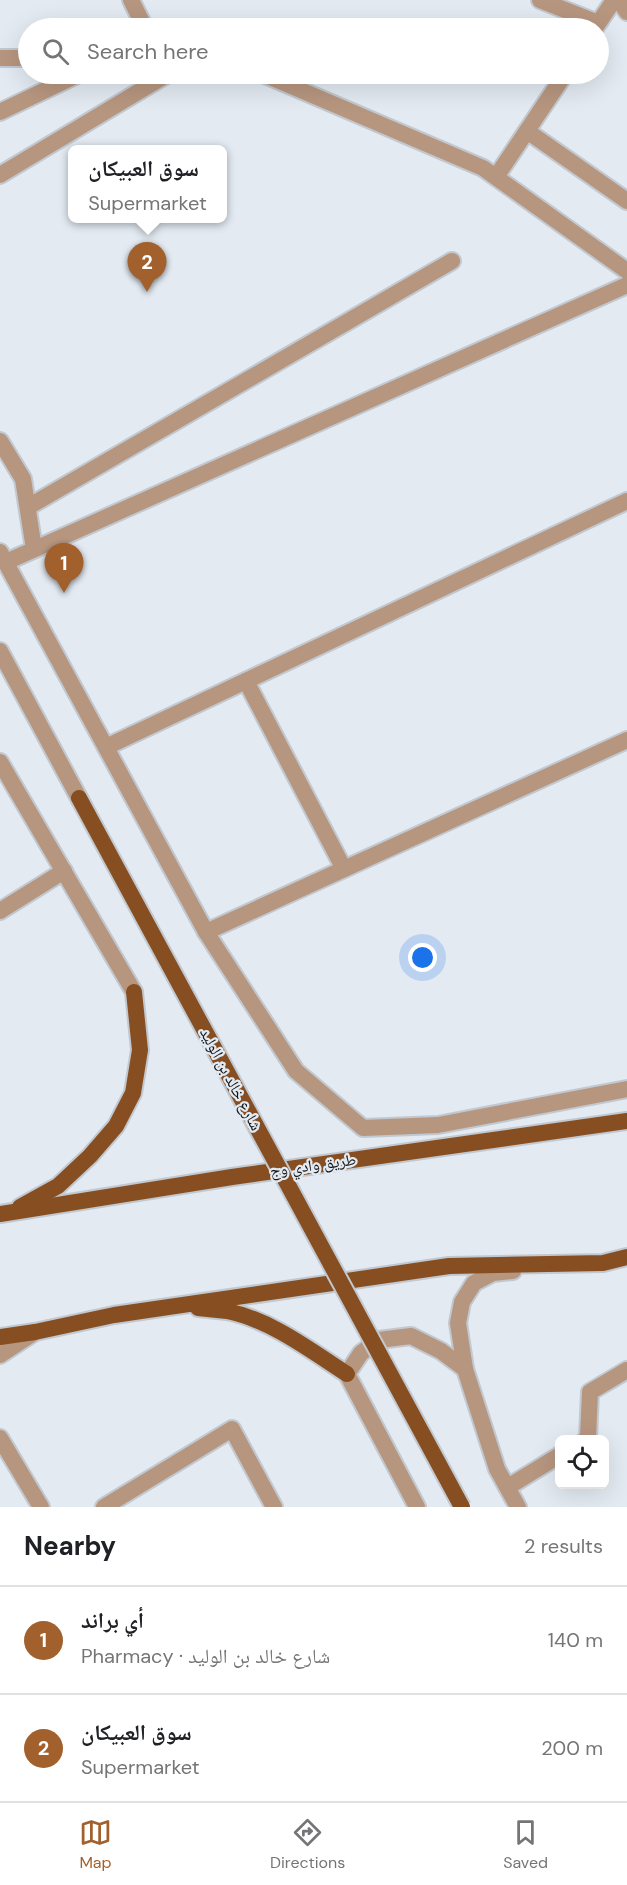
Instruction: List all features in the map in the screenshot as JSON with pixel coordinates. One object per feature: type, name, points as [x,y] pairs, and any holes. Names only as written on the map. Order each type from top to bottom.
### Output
[{"type":"main road","name":"شارع خالد بن الوليد","points":[[79,798],[462,1507]]},
{"type":"main road","points":[[5,1213],[58,1186],[90,1156],[116,1126],[133,1093],[140,1050],[134,992]]},
{"type":"main road","name":"طريق وادي وج","points":[[5,1213],[232,1177],[627,1121]]},
{"type":"main road","points":[[0,1337],[36,1332],[114,1315],[449,1266],[603,1263],[627,1257]]},
{"type":"main road","points":[[114,1315],[179,1306],[227,1311],[254,1319],[283,1333],[347,1374]]},
{"type":"street","points":[[131,0],[140,18]]},
{"type":"street","points":[[540,0],[579,18]]},
{"type":"street","points":[[602,18],[614,0]]},
{"type":"street","points":[[619,0],[627,12]]},
{"type":"street","points":[[0,58],[18,58]]},
{"type":"street","points":[[0,112],[58,84]]},
{"type":"street","points":[[0,175],[151,84]]},
{"type":"street","points":[[286,84],[483,168],[627,271]]},
{"type":"street","points":[[496,177],[558,84]]},
{"type":"street","points":[[527,131],[627,201]]},
{"type":"street","points":[[28,507],[452,261]]},
{"type":"street","points":[[627,285],[34,549],[3,557],[206,932],[296,1071],[363,1128],[438,1125],[627,1089]]},
{"type":"street","points":[[0,441],[23,478],[34,549]]},
{"type":"street","points":[[106,747],[627,501]]},
{"type":"street","name":"شارع خالد بن الوليد","points":[[0,651],[79,798]]},
{"type":"street","points":[[246,681],[344,869]]},
{"type":"street","points":[[206,932],[627,740]]},
{"type":"street","points":[[0,762],[134,992]]},
{"type":"street","points":[[0,911],[64,872]]},
{"type":"street","points":[[518,1507],[497,1469],[465,1369],[458,1323],[462,1302],[474,1283],[493,1273],[603,1263]]},
{"type":"street","points":[[0,1355],[36,1332]]},
{"type":"street","points":[[415,1507],[347,1374],[360,1353],[379,1340],[411,1336],[441,1351],[465,1369]]},
{"type":"street","points":[[588,1435],[590,1392],[627,1370]]},
{"type":"street","points":[[104,1507],[232,1429],[274,1507]]},
{"type":"street","points":[[0,1438],[40,1507]]},
{"type":"street","points":[[508,1487],[555,1458]]},
{"type":"place","name":"سوق العبيكان","points":[[147,292]]},
{"type":"place","name":"أي براند","points":[[64,593]]}]
